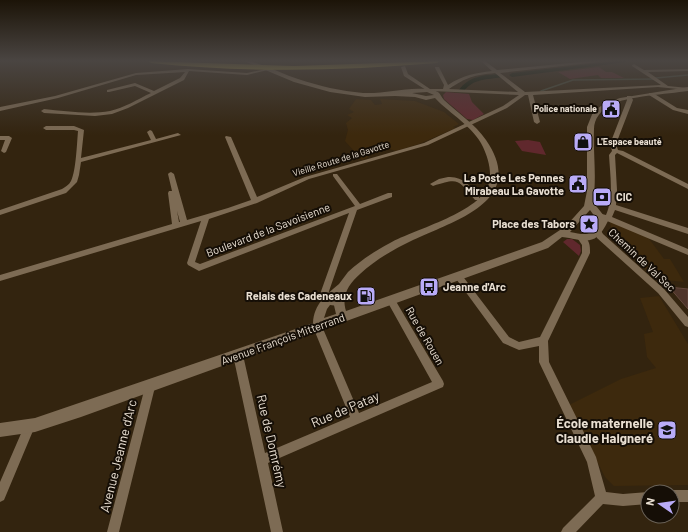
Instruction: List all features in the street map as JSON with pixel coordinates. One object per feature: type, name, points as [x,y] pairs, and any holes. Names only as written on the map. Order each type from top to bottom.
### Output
[{"type":"main road","points":[[315,86],[338,92],[369,95],[396,94],[419,90],[435,92],[446,106],[470,125],[488,148],[495,169],[493,183],[485,198],[462,217],[411,237],[372,257],[364,263],[343,286],[325,301],[318,316],[318,327]]},
{"type":"main road","points":[[565,231],[580,238],[589,238],[597,231],[606,215],[588,206],[591,191],[590,127],[592,117],[598,110],[607,104],[630,97],[688,89]]},
{"type":"main road","points":[[443,224],[480,195],[487,181],[491,158]]},
{"type":"main road","points":[[474,208],[483,196],[480,195]]},
{"type":"main road","name":"Avenue François Mitterrand","points":[[0,430],[30,426],[150,387],[545,245],[565,231],[588,206]]},
{"type":"main road","points":[[343,286],[338,302],[338,308],[344,318]]},
{"type":"street","points":[[0,109],[56,97],[95,86]]},
{"type":"street","points":[[109,91],[129,86]]},
{"type":"street","points":[[140,86],[153,92]]},
{"type":"street","points":[[44,111],[90,114],[112,112],[126,107],[167,86]]},
{"type":"street","points":[[415,86],[419,90],[435,92],[527,94],[667,86],[688,89]]},
{"type":"street","points":[[435,92],[443,86]]},
{"type":"street","points":[[435,92],[447,86]]},
{"type":"street","points":[[516,86],[527,94],[537,122]]},
{"type":"street","name":"Vieille Route de la Gavotte","points":[[0,278],[204,218],[255,201],[307,178],[426,144],[505,108],[527,94]]},
{"type":"street","points":[[651,94],[675,108],[688,112]]},
{"type":"street","points":[[606,215],[612,155],[615,151],[613,144],[630,97]]},
{"type":"street","points":[[0,213],[48,198],[73,185],[76,178],[81,130],[74,128],[46,128]]},
{"type":"street","points":[[150,132],[154,141]]},
{"type":"street","points":[[78,161],[178,135]]},
{"type":"street","points":[[228,137],[255,201]]},
{"type":"street","points":[[0,138],[9,138],[4,150]]},
{"type":"street","points":[[615,151],[622,152],[688,187]]},
{"type":"street","points":[[335,176],[357,208],[323,297],[325,301],[338,302]]},
{"type":"street","points":[[176,226],[169,177],[184,224]]},
{"type":"street","points":[[433,184],[451,177],[455,178],[470,190],[480,195]]},
{"type":"street","name":"Boulevard de la Savoisienne","points":[[204,218],[191,263],[199,268],[390,195]]},
{"type":"street","points":[[606,215],[688,231]]},
{"type":"street","points":[[606,215],[688,252]]},
{"type":"street","points":[[190,252],[204,218]]},
{"type":"street","name":"Chemin de Val Sec","points":[[597,231],[600,236],[670,300],[688,323]]},
{"type":"street","points":[[580,238],[586,244],[586,253],[543,341],[544,362],[592,461],[601,498]]},
{"type":"street","points":[[458,276],[506,340],[519,346],[543,341]]},
{"type":"street","name":"Rue de Rouen","points":[[391,301],[439,384]]},
{"type":"street","points":[[318,327],[356,419]]},
{"type":"street","name":"Rue de Domrémy","points":[[238,355],[277,532]]},
{"type":"street","name":"Rue de Patay","points":[[262,460],[439,384]]},
{"type":"street","name":"Avenue Jeanne d'Arc","points":[[113,532],[150,387]]},
{"type":"street","points":[[0,496],[30,426]]},
{"type":"street","points":[[601,498],[623,500],[640,499]]},
{"type":"street","points":[[567,532],[601,498]]},
{"type":"shaded area","points":[[446,92],[469,94],[472,102],[484,114],[473,120],[467,119],[444,99],[443,95]]},
{"type":"shaded area","points":[[356,99],[371,100],[375,105],[382,104],[380,99],[415,101],[444,112],[459,124],[453,127],[456,128],[419,144],[396,151],[390,149],[368,156],[362,160],[345,141],[348,130],[346,123],[352,118],[347,115],[354,112],[349,109]]},
{"type":"shaded area","points":[[528,140],[540,142],[546,155],[522,151],[515,141]]},
{"type":"shaded area","points":[[614,222],[647,236],[664,259],[670,259],[684,282],[656,279],[623,248],[613,236],[610,223]]},
{"type":"shaded area","points":[[567,239],[572,239],[580,245],[581,251],[579,256],[563,242]]},
{"type":"shaded area","points":[[659,296],[688,344],[688,485],[640,484],[640,486],[614,486],[605,477],[581,430],[584,427],[581,420],[575,418],[569,405],[621,379],[656,368],[647,357],[644,334],[653,332],[640,298]]},
{"type":"building","name":"La Poste Les Pennes Mirabeau La Gavotte","points":[[574,176],[581,177],[581,191],[574,189]]},
{"type":"building","points":[[669,287],[688,289],[688,309]]},
{"type":"waterway","points":[[462,90],[465,86]]},
{"type":"waterway","points":[[541,91],[556,86]]},
{"type":"place","name":"Police nationale","points":[[611,109]]},
{"type":"place","name":"L'Espace beauté","points":[[583,142]]},
{"type":"place","name":"La Poste Les Pennes Mirabeau La Gavotte","points":[[578,184]]},
{"type":"place","name":"CIC","points":[[602,197]]},
{"type":"place","name":"Place des Tabors","points":[[589,224]]},
{"type":"place","name":"Jeanne d'Arc","points":[[429,287]]},
{"type":"place","name":"Relais des Cadeneaux","points":[[366,296]]},
{"type":"place","name":"École maternelle Claudie Haigneré","points":[[667,430]]}]
